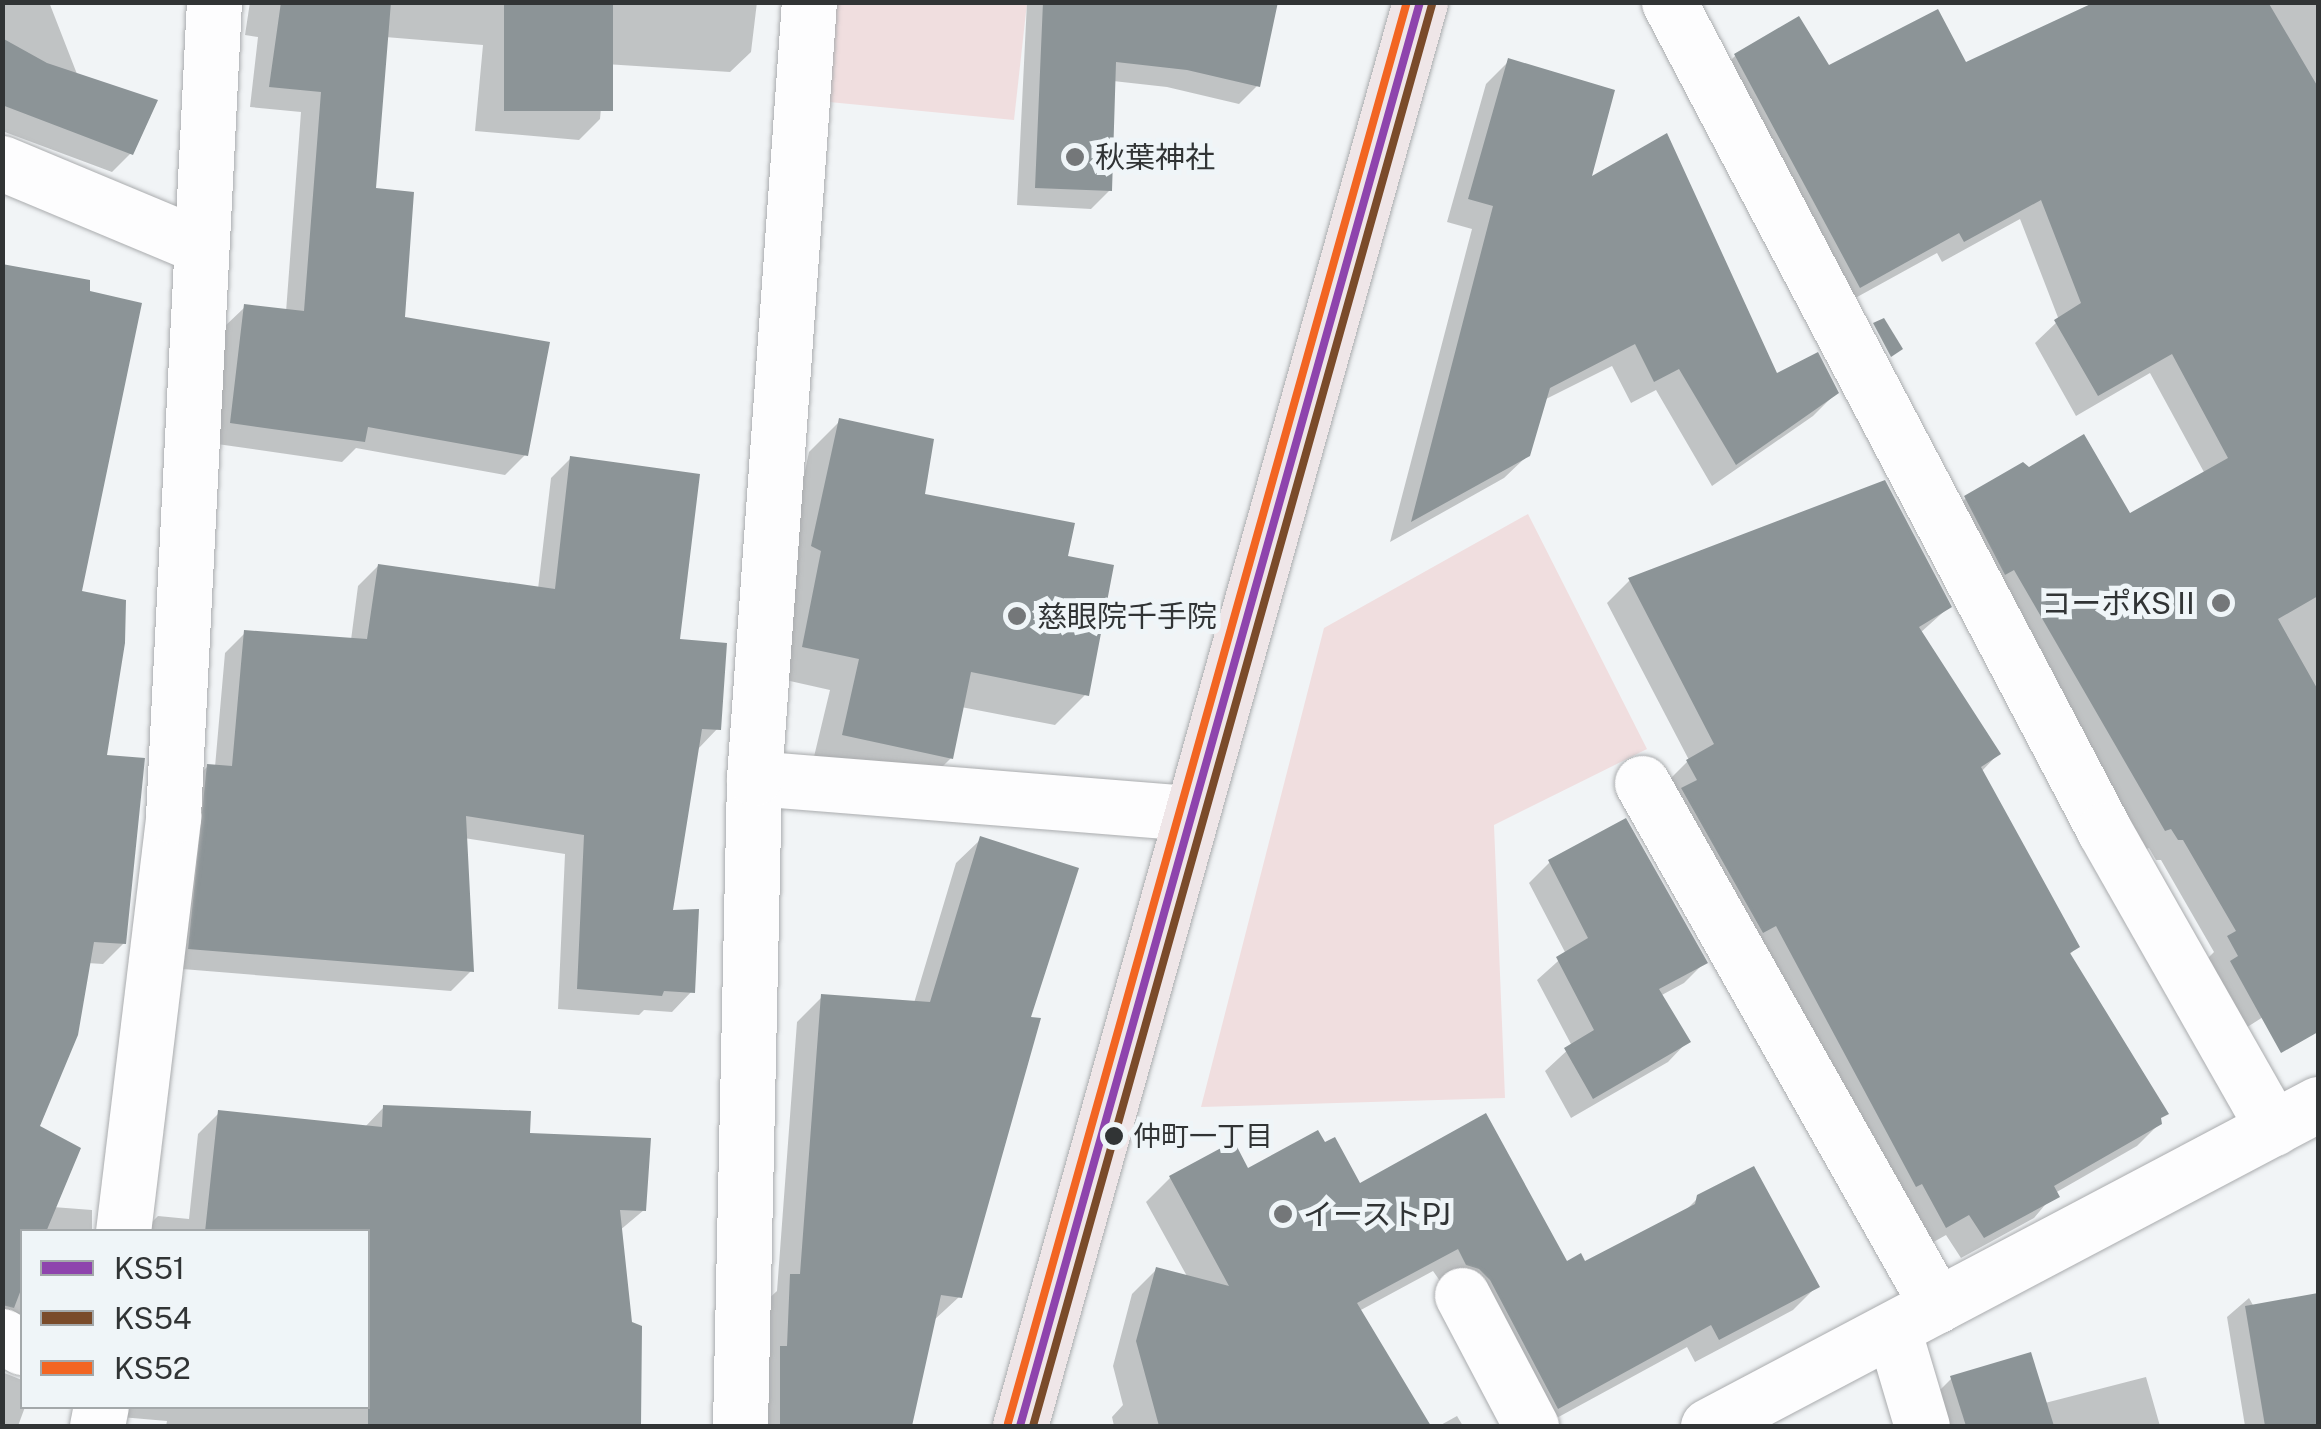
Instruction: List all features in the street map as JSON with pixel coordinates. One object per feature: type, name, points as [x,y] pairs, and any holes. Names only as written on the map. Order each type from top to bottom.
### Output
[{"type":"main road","points":[[1020,1426],[1420,2]]},
{"type":"street","points":[[124,1229],[173,816],[198,245],[214,2]]},
{"type":"street","points":[[740,1426],[754,778],[809,2]]},
{"type":"street","points":[[1670,2],[2104,830],[2296,1116],[1708,1426]]},
{"type":"street","points":[[2,163],[198,245]]},
{"type":"street","points":[[754,778],[1192,813]]},
{"type":"street","points":[[1642,783],[1915,1317],[1922,1426]]},
{"type":"street","points":[[1462,1295],[1531,1426]]},
{"type":"shaded area","points":[[827,3],[1027,3],[1014,120],[819,101]]},
{"type":"shaded area","points":[[1528,514],[1647,749],[1494,825],[1505,1098],[1201,1107],[1324,628]]},
{"type":"building","points":[[281,2],[391,2],[376,188],[414,192],[405,317],[550,342],[528,456],[368,427],[365,442],[230,423],[244,304],[304,311],[321,92],[269,87]]},
{"type":"building","points":[[504,2],[613,2],[613,111],[504,111]]},
{"type":"building","points":[[1043,2],[1278,2],[1260,87],[1187,70],[1116,62],[1112,191],[1035,188]]},
{"type":"building","points":[[2095,2],[2268,2],[2318,87],[2318,596],[2278,619],[2318,690],[2318,1032],[2281,1053],[2230,961],[2238,956],[2227,936],[2236,931],[2183,840],[2178,840],[2171,829],[2165,831],[2014,570],[2005,575],[1964,496],[2023,462],[2029,467],[2084,434],[2130,513],[2228,458],[2172,354],[2098,396],[2054,320],[2081,303],[2041,200],[1964,242],[1959,233],[1860,288],[1734,54],[1799,16],[1829,65],[1938,9],[1966,62]]},
{"type":"building","points":[[2,38],[47,63],[158,100],[133,155],[2,105]]},
{"type":"building","points":[[1508,58],[1615,90],[1592,176],[1667,133],[1777,373],[1818,352],[1839,393],[1736,465],[1679,369],[1654,382],[1635,344],[1550,388],[1530,456],[1411,522],[1493,206],[1468,199]]},
{"type":"building","points":[[2,264],[90,280],[90,291],[142,303],[82,591],[126,600],[125,643],[107,755],[145,758],[126,944],[94,942],[78,1035],[40,1126],[81,1148],[47,1229],[20,1229],[20,1292],[14,1308],[2,1305]]},
{"type":"building","points":[[1884,318],[1903,349],[1891,357],[1873,323]]},
{"type":"building","points":[[839,418],[934,439],[925,494],[1075,523],[1068,556],[1114,565],[1089,696],[971,672],[953,759],[842,735],[859,659],[802,647],[821,551],[811,546]]},
{"type":"building","points":[[570,456],[700,474],[680,639],[727,643],[721,730],[702,729],[673,910],[699,909],[695,993],[664,991],[662,996],[577,989],[584,835],[466,816],[474,972],[188,949],[207,764],[232,766],[244,630],[367,639],[378,564],[555,589]]},
{"type":"building","points":[[1885,480],[1952,607],[1919,627],[2001,754],[1981,767],[2080,947],[2070,953],[2169,1114],[2161,1118],[2162,1124],[2054,1186],[2060,1197],[1984,1238],[1969,1215],[1946,1228],[1922,1184],[1916,1187],[1776,926],[1763,933],[1681,788],[1697,780],[1686,760],[1714,744],[1628,578]]},
{"type":"building","points":[[1626,818],[1708,963],[1659,989],[1691,1042],[1593,1099],[1564,1048],[1594,1030],[1556,957],[1588,938],[1548,860]]},
{"type":"building","points":[[980,836],[1079,868],[1031,1017],[1041,1018],[962,1298],[941,1295],[912,1426],[780,1426],[780,1346],[787,1346],[790,1274],[800,1274],[821,994],[930,1002]]},
{"type":"building","points":[[383,1105],[531,1111],[530,1133],[651,1138],[646,1211],[620,1210],[632,1322],[642,1326],[641,1426],[368,1426],[370,1229],[205,1229],[218,1110],[382,1127]]},
{"type":"building","points":[[1486,1113],[1567,1261],[1581,1253],[1585,1261],[1695,1204],[1697,1195],[1754,1166],[1820,1287],[1719,1340],[1711,1325],[1558,1409],[1490,1280],[1479,1269],[1466,1265],[1458,1249],[1357,1303],[1431,1426],[1159,1426],[1136,1341],[1156,1267],[1229,1286],[1169,1176],[1234,1141],[1248,1168],[1318,1130],[1325,1142],[1335,1137],[1360,1183]]},
{"type":"building","points":[[2318,1293],[2318,1426],[2265,1426],[2245,1306]]},
{"type":"building","points":[[2031,1352],[2054,1426],[1966,1426],[1950,1376]]},
{"type":"transit line","name":"KS52","points":[[1008,1423],[1407,2]]},
{"type":"transit line","name":"KS51","points":[[1020,1426],[1420,2]]},
{"type":"transit line","name":"KS54","points":[[1033,1426],[1432,5]]},
{"type":"place","name":"秋葉神社","points":[[1075,157]]},
{"type":"place","name":"コーポKSⅡ","points":[[2221,603]]},
{"type":"place","name":"慈眼院千手院","points":[[1017,616]]},
{"type":"place","name":"仲町一丁目","points":[[1114,1136]]},
{"type":"place","name":"イーストPJ","points":[[1283,1214]]}]
